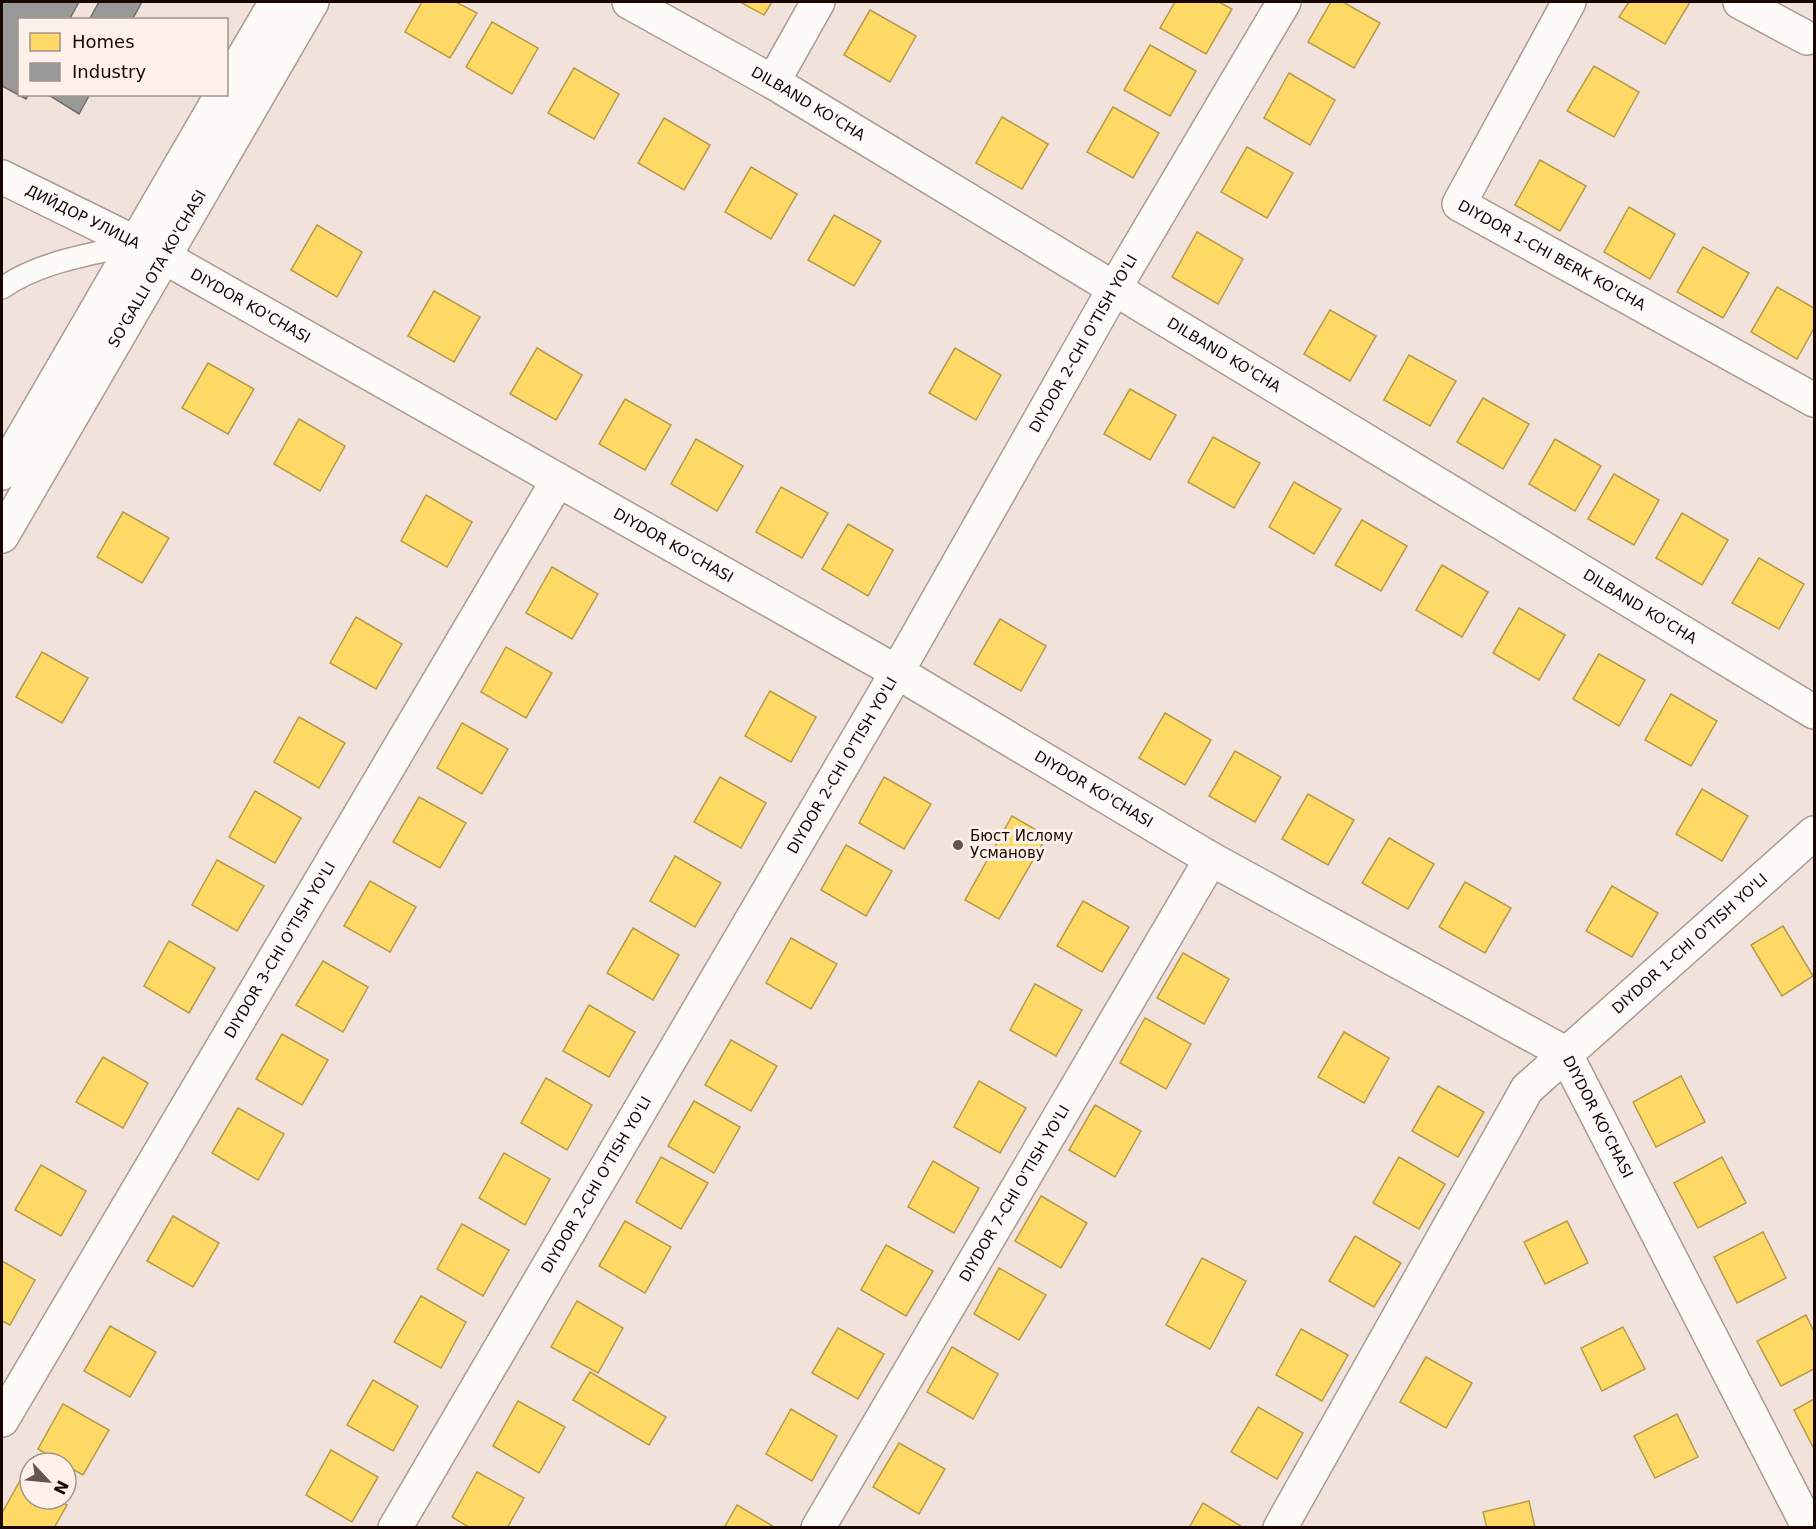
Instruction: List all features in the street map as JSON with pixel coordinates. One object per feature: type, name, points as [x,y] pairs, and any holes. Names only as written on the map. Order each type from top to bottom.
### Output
[{"type":"street","points":[[228,84],[276,2]]},
{"type":"street","name":"SO'GALLI OTA KO'CHASI","points":[[2,473],[312,2]]},
{"type":"street","name":"DILBAND KO'CHA","points":[[629,2],[773,82],[1815,712]]},
{"type":"street","points":[[773,82],[818,2]]},
{"type":"street","name":"DIYDOR 2-CHI O'TISH YO'LI","points":[[395,1527],[897,672],[1114,289],[1284,2]]},
{"type":"street","name":"DIYDOR 1-CHI BERK KO'CHA","points":[[1569,2],[1459,204],[1815,400]]},
{"type":"street","points":[[1740,2],[1807,38]]},
{"type":"street","name":"SO'GALLI OTA KO'CHASI","points":[[2,536],[150,250],[221,96]]},
{"type":"street","name":"ДИЙДОР УЛИЦА","points":[[2,177],[150,250]]},
{"type":"street","name":"DIYDOR KO'CHASI","points":[[150,250],[897,672],[1211,859],[1565,1053],[1809,1527]]},
{"type":"street","name":"DIYDOR 3-CHI O'TISH YO'LI","points":[[2,1420],[558,480]]},
{"type":"street","name":"DIYDOR 1-CHI O'TISH YO'LI","points":[[1565,1053],[1815,833]]},
{"type":"street","name":"DIYDOR 7-CHI O'TISH YO'LI","points":[[818,1527],[1211,859]]},
{"type":"street","points":[[1280,1527],[1527,1089],[1565,1053]]},
{"type":"lane","points":[[2,288],[18,277],[48,265],[150,250]]},
{"type":"building: Homes","points":[[422,2],[456,2],[477,13],[450,58],[405,32]]},
{"type":"building: Homes","points":[[740,2],[772,2],[764,15]]},
{"type":"building: Homes","points":[[1175,2],[1219,2],[1232,9],[1206,54],[1160,28]]},
{"type":"building: Homes","points":[[1331,2],[1343,2],[1380,23],[1354,68],[1308,42]]},
{"type":"building: Homes","points":[[1629,2],[1690,2],[1665,44],[1619,17]]},
{"type":"building: Homes","points":[[870,10],[916,36],[890,82],[844,55]]},
{"type":"building: Homes","points":[[492,22],[538,48],[512,94],[466,67]]},
{"type":"building: Homes","points":[[1150,45],[1196,71],[1170,116],[1124,90]]},
{"type":"building: Homes","points":[[1594,66],[1639,92],[1614,137],[1567,111]]},
{"type":"building: Homes","points":[[574,68],[619,94],[594,139],[548,113]]},
{"type":"building: Homes","points":[[1289,73],[1335,100],[1310,145],[1264,118]]},
{"type":"building: Homes","points":[[1113,107],[1159,133],[1133,178],[1087,152]]},
{"type":"building: Homes","points":[[1002,117],[1048,144],[1022,189],[976,163]]},
{"type":"building: Homes","points":[[664,118],[710,145],[684,190],[638,163]]},
{"type":"building: Homes","points":[[1247,147],[1293,173],[1267,218],[1221,192]]},
{"type":"building: Homes","points":[[1540,160],[1586,186],[1560,231],[1515,205]]},
{"type":"building: Homes","points":[[751,167],[797,194],[771,239],[725,212]]},
{"type":"building: Homes","points":[[1629,207],[1675,234],[1650,279],[1604,252]]},
{"type":"building: Homes","points":[[834,215],[881,241],[854,286],[808,260]]},
{"type":"building: Homes","points":[[317,225],[362,252],[337,297],[291,270]]},
{"type":"building: Homes","points":[[1197,232],[1243,259],[1218,304],[1172,277]]},
{"type":"building: Homes","points":[[1703,247],[1749,273],[1723,318],[1677,292]]},
{"type":"building: Homes","points":[[1777,287],[1814,308],[1814,328],[1797,359],[1751,332]]},
{"type":"building: Homes","points":[[434,291],[480,317],[454,362],[408,336]]},
{"type":"building: Homes","points":[[1330,310],[1376,336],[1350,381],[1304,354]]},
{"type":"building: Homes","points":[[537,348],[582,375],[556,420],[510,394]]},
{"type":"building: Homes","points":[[955,348],[1001,375],[976,420],[929,393]]},
{"type":"building: Homes","points":[[1409,355],[1456,381],[1430,426],[1384,400]]},
{"type":"building: Homes","points":[[208,363],[254,389],[228,434],[182,408]]},
{"type":"building: Homes","points":[[1130,389],[1176,415],[1150,460],[1104,434]]},
{"type":"building: Homes","points":[[1483,398],[1529,424],[1503,469],[1457,442]]},
{"type":"building: Homes","points":[[625,399],[671,425],[645,470],[599,444]]},
{"type":"building: Homes","points":[[299,419],[345,446],[320,491],[274,464]]},
{"type":"building: Homes","points":[[1213,437],[1260,463],[1234,508],[1188,482]]},
{"type":"building: Homes","points":[[696,439],[743,466],[717,511],[671,484]]},
{"type":"building: Homes","points":[[1555,439],[1601,466],[1575,511],[1529,484]]},
{"type":"building: Homes","points":[[1614,474],[1659,500],[1634,545],[1588,519]]},
{"type":"building: Homes","points":[[1294,482],[1341,509],[1314,554],[1269,527]]},
{"type":"building: Homes","points":[[781,487],[828,513],[802,558],[756,532]]},
{"type":"building: Homes","points":[[426,495],[472,522],[447,567],[401,541]]},
{"type":"building: Homes","points":[[123,512],[169,538],[142,583],[97,557]]},
{"type":"building: Homes","points":[[1682,513],[1728,540],[1702,585],[1656,558]]},
{"type":"building: Homes","points":[[1362,520],[1407,546],[1381,591],[1335,565]]},
{"type":"building: Homes","points":[[848,524],[893,550],[868,596],[822,569]]},
{"type":"building: Homes","points":[[1759,558],[1804,584],[1779,629],[1732,603]]},
{"type":"building: Homes","points":[[1442,565],[1488,592],[1462,637],[1416,610]]},
{"type":"building: Homes","points":[[552,567],[598,594],[572,639],[526,613]]},
{"type":"building: Homes","points":[[1519,608],[1565,635],[1539,680],[1493,653]]},
{"type":"building: Homes","points":[[356,617],[402,644],[376,689],[330,663]]},
{"type":"building: Homes","points":[[1000,619],[1046,646],[1021,691],[974,664]]},
{"type":"building: Homes","points":[[506,647],[552,673],[526,718],[481,692]]},
{"type":"building: Homes","points":[[42,652],[88,678],[62,723],[16,697]]},
{"type":"building: Homes","points":[[1599,654],[1645,680],[1619,726],[1573,699]]},
{"type":"building: Homes","points":[[770,691],[816,717],[791,762],[745,736]]},
{"type":"building: Homes","points":[[1671,694],[1717,721],[1691,766],[1645,740]]},
{"type":"building: Homes","points":[[1165,713],[1211,740],[1185,785],[1139,758]]},
{"type":"building: Homes","points":[[299,717],[345,743],[319,788],[274,762]]},
{"type":"building: Homes","points":[[462,723],[508,749],[482,794],[437,768]]},
{"type":"building: Homes","points":[[1235,751],[1281,777],[1255,822],[1209,796]]},
{"type":"building: Homes","points":[[720,777],[766,803],[741,848],[694,822]]},
{"type":"building: Homes","points":[[884,777],[931,804],[904,849],[859,823]]},
{"type":"building: Homes","points":[[1702,789],[1748,816],[1722,861],[1676,834]]},
{"type":"building: Homes","points":[[255,791],[301,818],[275,863],[229,837]]},
{"type":"building: Homes","points":[[1308,794],[1354,820],[1328,865],[1282,839]]},
{"type":"building: Homes","points":[[419,797],[466,823],[440,868],[393,842]]},
{"type":"building: Homes","points":[[1012,816],[1047,836],[999,919],[965,900]]},
{"type":"building: Homes","points":[[1389,838],[1434,864],[1408,909],[1362,883]]},
{"type":"building: Homes","points":[[846,845],[892,871],[866,916],[821,890]]},
{"type":"building: Homes","points":[[675,856],[721,883],[695,927],[650,901]]},
{"type":"building: Homes","points":[[217,860],[264,886],[237,931],[192,905]]},
{"type":"building: Homes","points":[[370,881],[416,907],[390,952],[344,926]]},
{"type":"building: Homes","points":[[1465,882],[1511,908],[1485,953],[1439,927]]},
{"type":"building: Homes","points":[[1612,886],[1658,913],[1632,957],[1586,931]]},
{"type":"building: Homes","points":[[1083,901],[1129,927],[1102,972],[1057,946]]},
{"type":"building: Homes","points":[[1783,926],[1813,976],[1782,996],[1751,945]]},
{"type":"building: Homes","points":[[633,928],[679,955],[653,1000],[607,973]]},
{"type":"building: Homes","points":[[791,938],[837,964],[811,1009],[766,983]]},
{"type":"building: Homes","points":[[169,941],[215,968],[189,1013],[144,986]]},
{"type":"building: Homes","points":[[1183,953],[1229,979],[1204,1024],[1157,998]]},
{"type":"building: Homes","points":[[323,961],[368,987],[343,1032],[296,1005]]},
{"type":"building: Homes","points":[[1035,984],[1082,1010],[1056,1056],[1010,1030]]},
{"type":"building: Homes","points":[[589,1005],[635,1032],[609,1077],[563,1051]]},
{"type":"building: Homes","points":[[1145,1018],[1191,1044],[1166,1089],[1120,1063]]},
{"type":"building: Homes","points":[[1344,1032],[1389,1058],[1364,1103],[1318,1077]]},
{"type":"building: Homes","points":[[282,1034],[328,1060],[302,1105],[256,1079]]},
{"type":"building: Homes","points":[[731,1040],[777,1066],[751,1111],[705,1085]]},
{"type":"building: Homes","points":[[103,1057],[148,1083],[123,1128],[76,1102]]},
{"type":"building: Homes","points":[[1681,1076],[1705,1122],[1656,1147],[1633,1102]]},
{"type":"building: Homes","points":[[546,1078],[592,1105],[567,1150],[521,1123]]},
{"type":"building: Homes","points":[[979,1081],[1026,1108],[1000,1153],[954,1127]]},
{"type":"building: Homes","points":[[1438,1086],[1484,1112],[1458,1157],[1412,1131]]},
{"type":"building: Homes","points":[[694,1101],[740,1127],[714,1173],[668,1146]]},
{"type":"building: Homes","points":[[1095,1105],[1141,1131],[1115,1177],[1069,1150]]},
{"type":"building: Homes","points":[[238,1108],[284,1134],[258,1180],[212,1153]]},
{"type":"building: Homes","points":[[504,1153],[550,1179],[525,1225],[479,1198]]},
{"type":"building: Homes","points":[[661,1157],[708,1183],[681,1229],[636,1202]]},
{"type":"building: Homes","points":[[1399,1157],[1445,1184],[1419,1229],[1373,1203]]},
{"type":"building: Homes","points":[[1722,1157],[1746,1203],[1698,1228],[1674,1183]]},
{"type":"building: Homes","points":[[933,1161],[979,1188],[954,1233],[908,1207]]},
{"type":"building: Homes","points":[[41,1165],[86,1191],[61,1236],[15,1210]]},
{"type":"building: Homes","points":[[1041,1196],[1087,1223],[1061,1268],[1015,1241]]},
{"type":"building: Homes","points":[[173,1216],[219,1243],[193,1287],[147,1261]]},
{"type":"building: Homes","points":[[625,1221],[671,1247],[645,1293],[599,1266]]},
{"type":"building: Homes","points":[[1567,1221],[1588,1263],[1545,1284],[1524,1242]]},
{"type":"building: Homes","points":[[462,1224],[509,1250],[483,1296],[437,1269]]},
{"type":"building: Homes","points":[[1763,1232],[1786,1278],[1737,1303],[1714,1257]]},
{"type":"building: Homes","points":[[1355,1236],[1401,1263],[1374,1307],[1329,1281]]},
{"type":"building: Homes","points":[[886,1245],[933,1271],[906,1316],[861,1290]]},
{"type":"building: Homes","points":[[1202,1258],[1246,1281],[1210,1349],[1166,1325]]},
{"type":"building: Homes","points":[[2,1261],[35,1280],[10,1325],[2,1321]]},
{"type":"building: Homes","points":[[999,1268],[1046,1295],[1019,1340],[974,1314]]},
{"type":"building: Homes","points":[[421,1296],[466,1322],[441,1368],[394,1342]]},
{"type":"building: Homes","points":[[577,1301],[623,1328],[598,1373],[551,1347]]},
{"type":"building: Homes","points":[[1806,1315],[1814,1332],[1814,1369],[1781,1386],[1757,1341]]},
{"type":"building: Homes","points":[[110,1326],[156,1352],[130,1397],[84,1371]]},
{"type":"building: Homes","points":[[1623,1327],[1645,1369],[1602,1391],[1581,1348]]},
{"type":"building: Homes","points":[[838,1328],[884,1354],[858,1399],[812,1373]]},
{"type":"building: Homes","points":[[1301,1329],[1348,1355],[1322,1401],[1276,1375]]},
{"type":"building: Homes","points":[[952,1347],[998,1374],[973,1419],[927,1392]]},
{"type":"building: Homes","points":[[1426,1357],[1472,1383],[1446,1428],[1400,1402]]},
{"type":"building: Homes","points":[[590,1372],[666,1417],[649,1445],[573,1400]]},
{"type":"building: Homes","points":[[373,1380],[418,1406],[393,1451],[347,1425]]},
{"type":"building: Homes","points":[[1814,1399],[1814,1449],[1794,1410]]},
{"type":"building: Homes","points":[[518,1401],[565,1427],[539,1473],[493,1446]]},
{"type":"building: Homes","points":[[63,1404],[109,1430],[83,1475],[78,1472],[78,1451],[41,1451],[38,1449]]},
{"type":"building: Homes","points":[[1258,1407],[1303,1433],[1277,1479],[1231,1452]]},
{"type":"building: Homes","points":[[791,1409],[837,1436],[812,1481],[766,1454]]},
{"type":"building: Homes","points":[[1677,1414],[1698,1457],[1655,1478],[1634,1436]]},
{"type":"building: Homes","points":[[899,1443],[945,1469],[919,1514],[873,1487]]},
{"type":"building: Homes","points":[[331,1450],[378,1477],[352,1522],[306,1495]]},
{"type":"building: Homes","points":[[477,1472],[524,1498],[507,1528],[470,1528],[452,1517]]},
{"type":"building: Homes","points":[[18,1484],[18,1511],[64,1511],[54,1528],[2,1527],[2,1513]]},
{"type":"building: Homes","points":[[1529,1501],[1535,1528],[1487,1528],[1483,1512]]},
{"type":"building: Homes","points":[[1203,1503],[1244,1528],[1189,1528]]},
{"type":"building: Homes","points":[[737,1505],[776,1528],[724,1528]]},
{"type":"building: Industry","points":[[2,2],[79,2],[70,18],[18,18],[18,95],[2,86]]},
{"type":"building: Industry","points":[[99,2],[142,2],[133,18],[90,18]]},
{"type":"building: Industry","points":[[50,96],[89,96],[79,114]]},
{"type":"place","name":"Бюст Ислому Усманову","points":[[958,845]]}]
